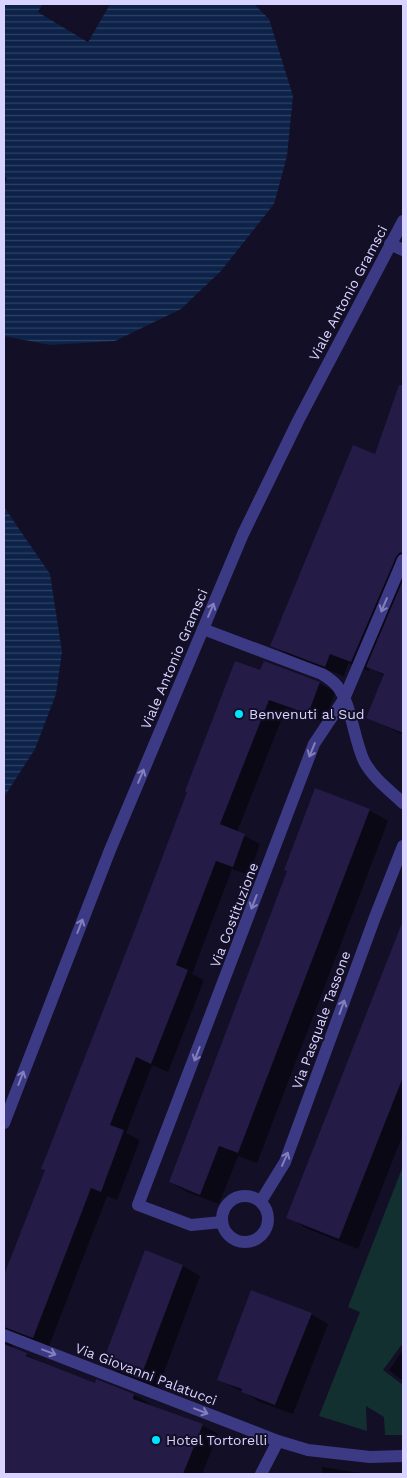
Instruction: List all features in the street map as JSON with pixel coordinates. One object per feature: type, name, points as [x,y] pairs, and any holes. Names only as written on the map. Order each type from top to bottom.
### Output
[{"type":"street","name":"Viale Antonio Gramsci","points":[[4,1123],[110,850],[244,534],[298,421],[403,221]]},
{"type":"street","points":[[390,244],[403,250]]},
{"type":"street","name":"Via Costituzione","points":[[222,1222],[191,1225],[138,1205],[314,744],[344,698],[403,560]]},
{"type":"street","points":[[203,629],[322,674],[338,687],[344,698],[358,748],[365,763],[374,777],[403,803]]},
{"type":"street","name":"Via Pasquale Tassone","points":[[260,1201],[285,1162],[403,846]]},
{"type":"street","points":[[241,1195],[260,1201],[267,1209],[268,1217],[268,1227],[264,1234],[258,1239],[249,1242],[235,1240],[224,1230],[222,1222],[224,1209],[232,1199],[241,1195]]},
{"type":"street","name":"Via Giovanni Palatucci","points":[[4,1335],[278,1441],[308,1450],[370,1457],[403,1456]]},
{"type":"street","points":[[261,1474],[278,1441]]},
{"type":"green space","points":[[403,1166],[403,1343],[383,1370],[403,1385],[403,1435],[385,1435],[384,1417],[366,1406],[367,1431],[319,1416],[360,1312],[348,1307]]},
{"type":"water","points":[[4,4],[43,4],[38,12],[88,42],[110,4],[254,4],[269,19],[293,96],[287,156],[274,204],[221,271],[181,309],[115,341],[50,345],[4,336],[4,186],[7,178],[4,176]]},
{"type":"water","points":[[4,507],[50,574],[62,652],[56,694],[35,749],[4,797]]},
{"type":"pier","points":[[43,4],[45,4],[42,11],[87,38],[107,4],[110,4],[88,42],[38,12]]},
{"type":"building","points":[[399,385],[403,385],[403,552],[399,553],[396,557],[351,662],[330,654],[325,667],[270,646],[353,445],[375,454]]},
{"type":"building","points":[[403,580],[403,733],[366,718],[384,674],[366,667]]},
{"type":"building","points":[[235,661],[260,670],[264,661],[320,682],[308,714],[269,700],[220,824],[245,834],[233,867],[216,861],[176,965],[188,970],[151,1064],[136,1057],[110,1125],[124,1130],[101,1192],[91,1188],[33,1338],[4,1327],[4,1275],[45,1170],[41,1169],[137,924]]},
{"type":"building","points":[[315,788],[370,809],[238,1153],[219,1146],[200,1195],[169,1182],[287,871],[284,870]]},
{"type":"building","points":[[402,923],[403,1077],[339,1239],[286,1218]]},
{"type":"building","points":[[145,1250],[183,1265],[140,1379],[102,1364]]},
{"type":"building","points":[[251,1290],[312,1313],[275,1405],[241,1392],[242,1389],[217,1380]]},
{"type":"building","points":[[4,1344],[27,1353],[26,1356],[95,1383],[96,1379],[134,1394],[133,1399],[203,1424],[183,1474],[4,1474]]},
{"type":"place","name":"Benvenuti al Sud","points":[[239,714]]},
{"type":"place","name":"Hotel Tortorelli","points":[[156,1440]]}]
